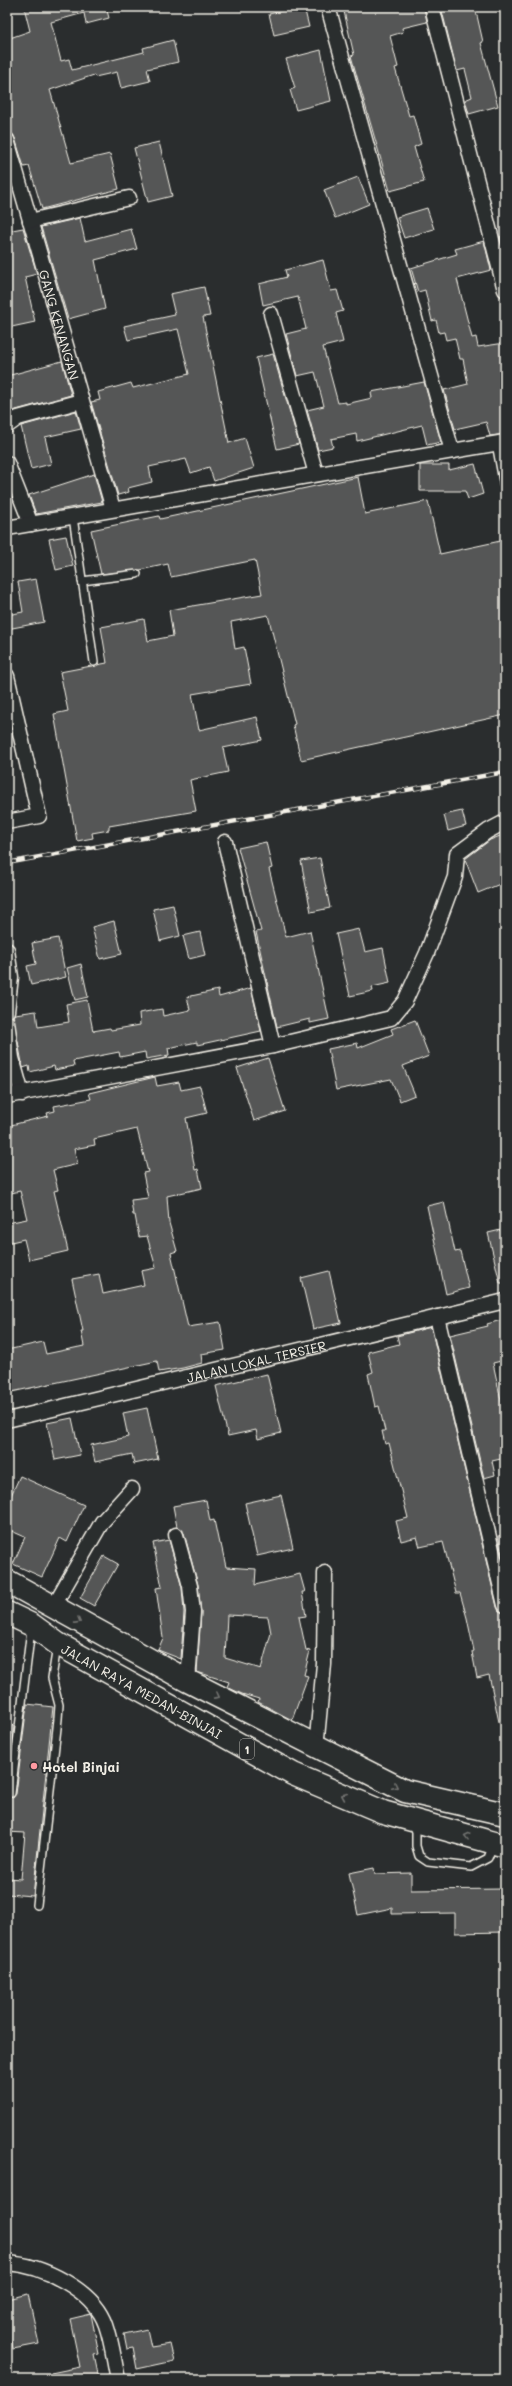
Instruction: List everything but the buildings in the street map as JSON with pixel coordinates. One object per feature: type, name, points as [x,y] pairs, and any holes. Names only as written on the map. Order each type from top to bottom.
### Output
[{"type":"main road","points":[[7,1581],[188,1681],[316,1748],[405,1791],[505,1814]]},
{"type":"main road","name":"JALAN RAYA MEDAN-BINJAI","points":[[7,1613],[32,1625],[58,1644],[292,1774],[383,1812],[499,1844]]},
{"type":"street","points":[[328,7],[452,451]]},
{"type":"street","points":[[432,7],[505,290]]},
{"type":"street","name":"GANG KENANGAN","points":[[7,140],[113,510]]},
{"type":"street","points":[[30,221],[129,198]]},
{"type":"street","points":[[271,314],[316,474]]},
{"type":"street","points":[[7,426],[18,418],[81,401]]},
{"type":"street","points":[[7,528],[501,442]]},
{"type":"street","points":[[7,463],[30,524]]},
{"type":"street","points":[[7,676],[39,816],[7,822]]},
{"type":"street","points":[[7,1096],[273,1046],[391,1018],[405,1001],[427,953],[455,877],[457,854],[488,831],[505,822]]},
{"type":"street","points":[[225,842],[273,1046]]},
{"type":"street","points":[[7,950],[11,977],[7,1011]]},
{"type":"street","points":[[7,1022],[12,1058],[22,1094]]},
{"type":"street","name":"JALAN LOKAL TERSIER","points":[[7,1420],[505,1301]]},
{"type":"street","points":[[437,1317],[505,1605]]},
{"type":"street","points":[[53,1607],[102,1522],[132,1489]]},
{"type":"street","points":[[176,1535],[190,1586],[193,1612],[188,1681]]},
{"type":"street","points":[[316,1748],[324,1664],[325,1573]]},
{"type":"street","points":[[7,2263],[50,2274],[68,2283],[84,2294],[98,2309],[106,2325],[118,2379]]},
{"type":"lane","points":[[501,442],[505,492]]},
{"type":"lane","points":[[73,516],[94,662]]},
{"type":"lane","points":[[82,581],[137,574]]},
{"type":"lane","points":[[11,1793],[32,1625]]},
{"type":"lane","points":[[37,1905],[58,1719],[59,1705],[52,1670],[58,1644]]},
{"type":"lane","points":[[416,1822],[416,1846],[419,1856],[428,1862],[471,1866],[478,1865],[488,1858],[499,1844]]},
{"type":"railway","points":[[7,863],[505,772]]},
{"type":"place","name":"Hotel Binjai","points":[[34,1766]]}]
